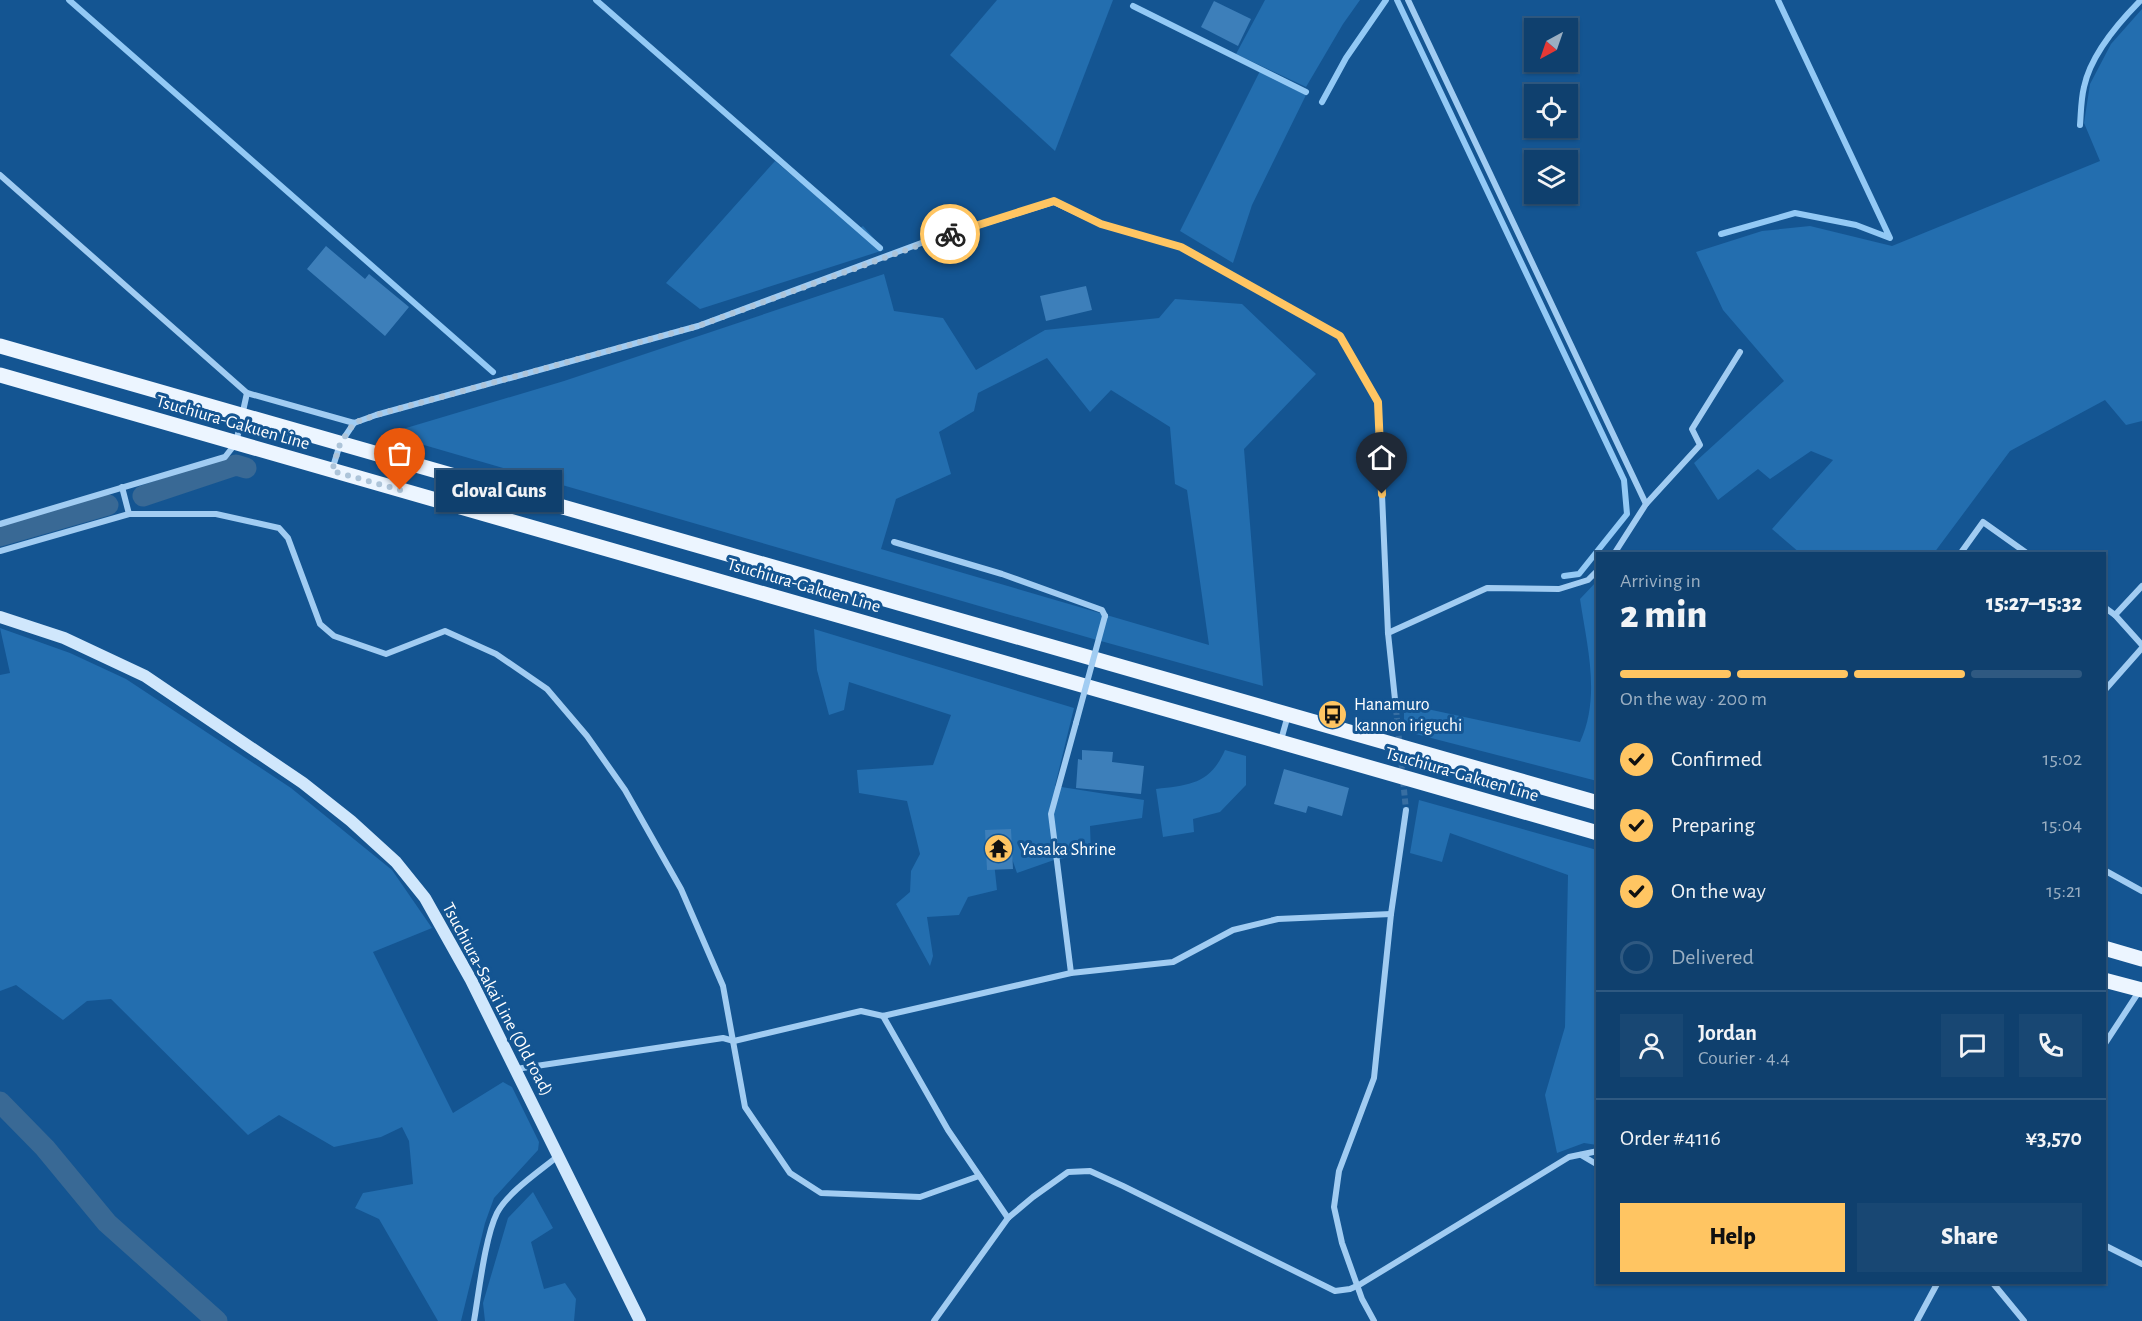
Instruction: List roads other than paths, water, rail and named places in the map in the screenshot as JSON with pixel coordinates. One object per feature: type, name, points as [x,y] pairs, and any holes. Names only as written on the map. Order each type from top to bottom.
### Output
[{"type":"main road","name":"Tsuchiura-Gakuen Line","points":[[0,346],[1596,802]]},
{"type":"main road","name":"Tsuchiura-Gakuen Line","points":[[0,375],[1596,832]]},
{"type":"main road","points":[[2106,949],[2142,958]]},
{"type":"main road","points":[[2106,980],[2141,988]]},
{"type":"street","points":[[1408,0],[1646,504]]},
{"type":"street","points":[[0,175],[247,393],[354,423],[698,326],[924,242],[1054,201],[1101,224],[1181,247],[1340,336],[1378,402],[1389,633],[1396,709]]},
{"type":"street","points":[[1617,552],[1646,504],[1700,445],[1692,429],[1740,352]]},
{"type":"street","points":[[0,524],[225,457],[236,443],[247,393]]},
{"type":"street","points":[[332,471],[340,444],[354,423]]},
{"type":"street","points":[[122,487],[129,514]]},
{"type":"street","points":[[0,551],[129,514],[216,514],[279,528],[288,538],[320,624],[334,636],[386,654],[445,631],[496,654],[547,689],[587,736],[625,790],[681,889],[723,986],[745,1107],[790,1173],[821,1193],[920,1197],[979,1176]]},
{"type":"street","points":[[1961,552],[1983,522],[2025,552]]},
{"type":"street","points":[[894,542],[1002,574],[1102,610],[1105,616],[1051,814],[1071,973]]},
{"type":"street","points":[[1389,633],[1487,588],[1559,589],[1588,580],[1596,572]]},
{"type":"street","points":[[2115,615],[2142,586]]},
{"type":"street","points":[[2106,609],[2115,615],[2142,647],[2106,689]]},
{"type":"street","name":"Tsuchiura-Sakai Line (Old road)","points":[[0,617],[64,638],[145,676],[303,783],[351,821],[396,862],[425,898],[471,980],[640,1321]]},
{"type":"street","points":[[1281,742],[1288,715]]},
{"type":"street","points":[[1374,1321],[1362,1299],[1359,1285],[1342,1243],[1334,1207],[1339,1171],[1374,1078],[1391,914],[1406,810]]},
{"type":"street","points":[[2106,871],[2142,891]]},
{"type":"street","points":[[516,1069],[723,1038],[734,1041],[861,1011],[883,1016],[1071,973],[1173,962],[1233,930],[1278,919],[1391,914]]},
{"type":"street","points":[[2106,1041],[2141,988]]},
{"type":"street","points":[[883,1016],[948,1130],[1008,1218]]},
{"type":"street","points":[[934,1321],[1008,1218],[1068,1172],[1090,1171],[1335,1291],[1359,1285],[1569,1157],[1596,1151]]},
{"type":"street","points":[[1581,1155],[1596,1165]]},
{"type":"street","points":[[474,1321],[491,1231],[497,1213],[506,1200],[558,1156]]},
{"type":"street","points":[[2106,1246],[2142,1264]]},
{"type":"street","points":[[1917,1321],[1937,1284]]},
{"type":"street","points":[[1994,1284],[2024,1321]]},
{"type":"waterway","points":[[69,0],[493,372]]},
{"type":"waterway","points":[[596,0],[880,248]]},
{"type":"waterway","points":[[1322,102],[1346,58],[1386,0]]},
{"type":"waterway","points":[[1397,0],[1624,480],[1627,514],[1597,552]]},
{"type":"waterway","points":[[1721,234],[1795,213],[1856,225],[1890,238],[1778,0]]},
{"type":"waterway","points":[[2080,125],[2083,92],[2093,63],[2115,29],[2141,0]]},
{"type":"waterway","points":[[1133,6],[1306,92]]},
{"type":"waterway","points":[[143,496],[236,465],[246,468]]},
{"type":"waterway","points":[[0,536],[108,505]]},
{"type":"waterway","points":[[1564,576],[1579,574],[1596,553]]},
{"type":"waterway","points":[[0,1102],[45,1148],[107,1223],[217,1321]]},
{"type":"tunnel","points":[[1396,709],[1406,810]]},
{"type":"place","name":"Gloval Guns","points":[[400,490]]},
{"type":"place","name":"Hanamuro kannon iriguchi","points":[[1333,714]]},
{"type":"place","name":"Yasaka Shrine","points":[[999,849]]}]
